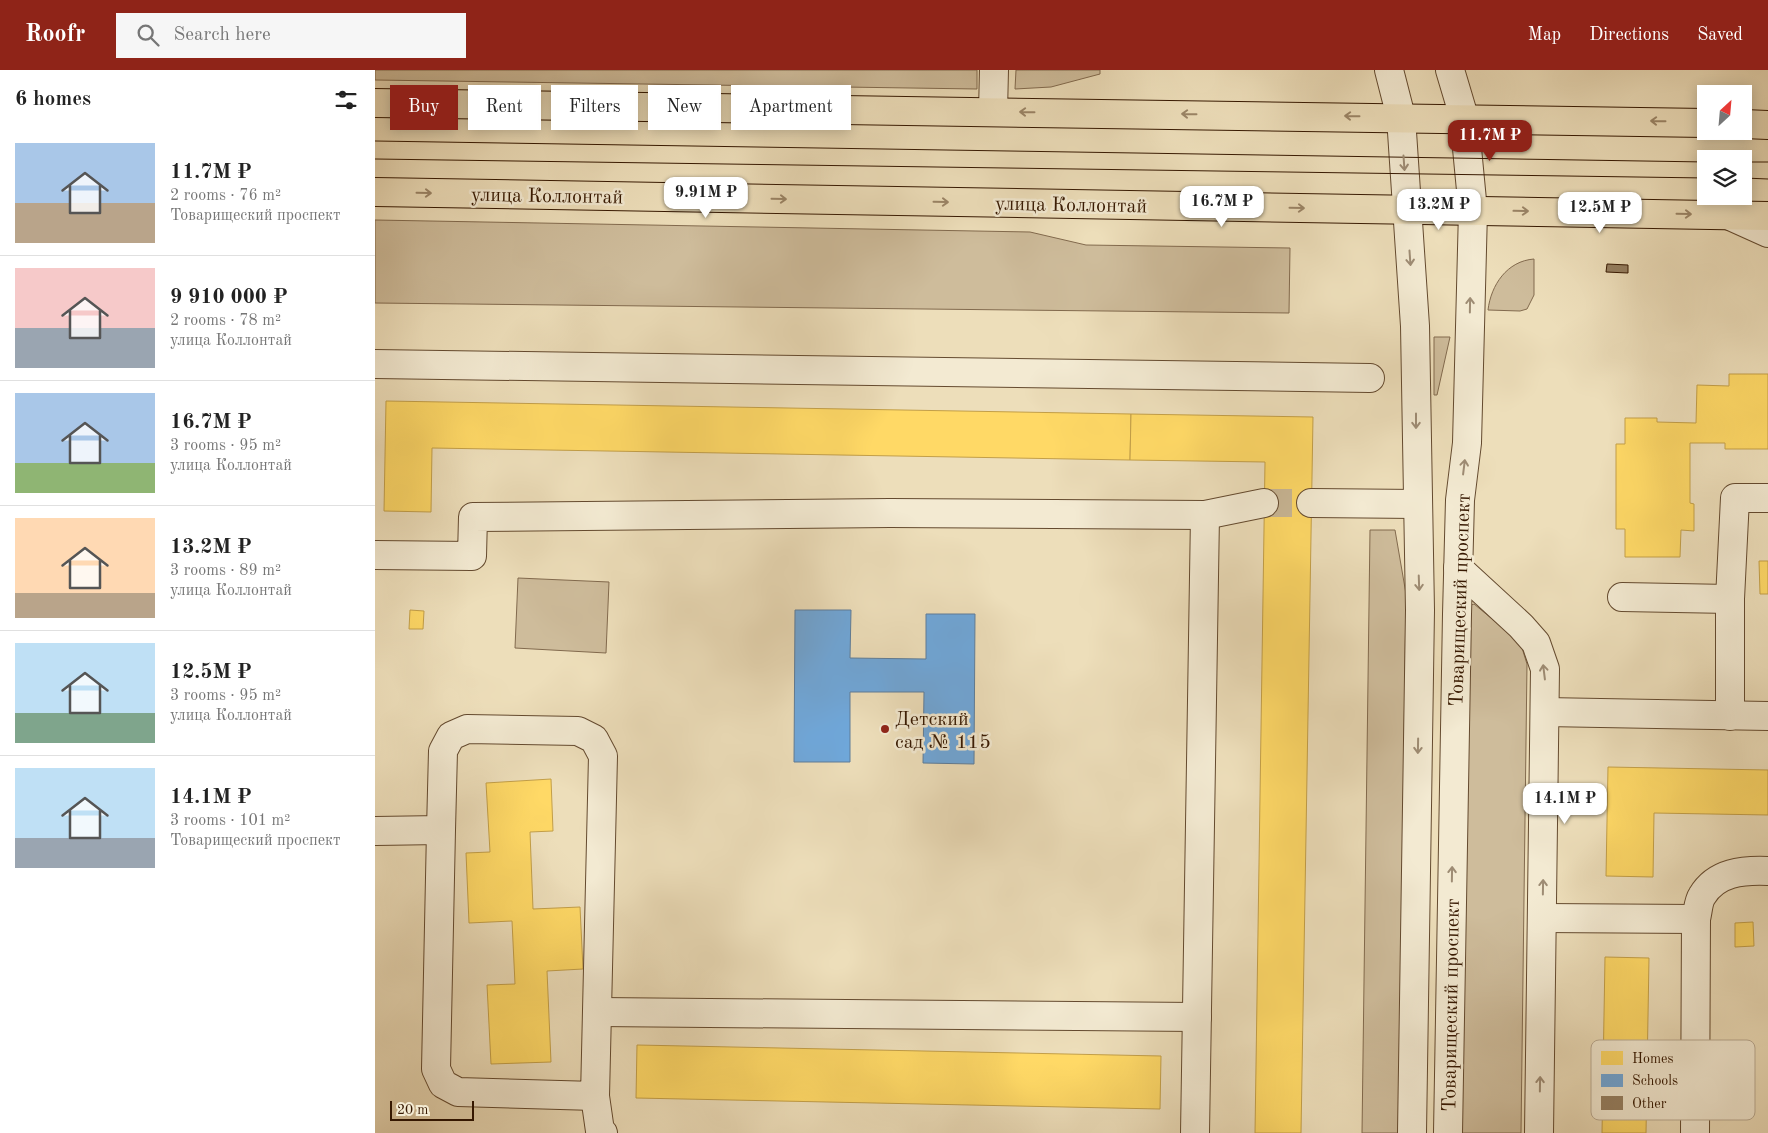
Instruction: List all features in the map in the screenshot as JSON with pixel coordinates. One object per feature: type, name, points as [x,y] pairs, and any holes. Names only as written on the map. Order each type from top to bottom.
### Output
[{"type":"main road","points":[[375,103],[1465,117],[1697,122]]},
{"type":"main road","points":[[1753,124],[1768,125]]},
{"type":"main road","name":"улица Коллонтай","points":[[375,192],[1768,216]]},
{"type":"street","points":[[993,112],[994,70]]},
{"type":"street","name":"Товарищеский проспект","points":[[1389,70],[1401,117],[1415,326],[1420,610],[1412,1133]]},
{"type":"street","name":"Товарищеский проспект","points":[[1448,1133],[1458,568],[1460,500],[1467,443],[1473,211],[1465,117],[1451,70]]},
{"type":"street","points":[[1753,119],[1768,113]]},
{"type":"street","points":[[1728,215],[1768,233]]},
{"type":"street","points":[[375,364],[1370,378]]},
{"type":"street","points":[[1730,716],[1730,599],[1735,498],[1768,498]]},
{"type":"street","points":[[375,555],[472,556],[473,518],[890,513],[1205,515],[1265,503]]},
{"type":"street","points":[[1311,503],[1417,504]]},
{"type":"street","points":[[1195,1133],[1205,515]]},
{"type":"street","points":[[1458,568],[1521,626],[1536,643],[1545,669],[1539,1133]]},
{"type":"street","points":[[1622,598],[1730,599]]},
{"type":"street","points":[[1545,712],[1768,716]]},
{"type":"street","points":[[595,1096],[458,1092],[443,1084],[436,1069],[443,751],[451,736],[467,728],[579,731],[594,739],[603,756],[595,1096],[600,1131],[603,1133]]},
{"type":"street","points":[[375,831],[441,830]]},
{"type":"street","points":[[1695,1040],[1696,919],[1701,896],[1718,879],[1741,870],[1768,871]]},
{"type":"street","points":[[1543,918],[1696,919]]},
{"type":"street","points":[[597,1012],[1197,1017]]},
{"type":"street","points":[[1695,1120],[1695,1133]]},
{"type":"shaded area","points":[[375,70],[977,70],[977,89],[851,87],[851,85],[731,85],[375,80]]},
{"type":"shaded area","points":[[1016,70],[1100,70],[1100,74],[1051,87],[1015,89]]},
{"type":"shaded area","points":[[375,220],[1030,232],[1086,245],[1290,248],[1289,313],[375,303]]},
{"type":"shaded area","points":[[1534,259],[1534,295],[1527,309],[1520,311],[1488,310],[1497,283],[1508,269],[1516,264]]},
{"type":"shaded area","points":[[1434,337],[1450,337],[1437,395],[1434,395]]},
{"type":"shaded area","points":[[1370,530],[1395,530],[1406,594],[1399,1133],[1362,1133]]},
{"type":"shaded area","points":[[518,578],[609,582],[606,653],[515,648]]},
{"type":"shaded area","points":[[1474,604],[1514,637],[1522,648],[1527,664],[1521,1133],[1460,1133],[1469,606]]},
{"type":"building: Homes","points":[[1729,374],[1768,374],[1768,449],[1725,449],[1725,443],[1690,443],[1690,503],[1694,504],[1694,531],[1681,530],[1680,557],[1625,557],[1625,529],[1616,529],[1616,444],[1625,444],[1625,418],[1657,418],[1657,422],[1696,423],[1697,385],[1729,386]]},
{"type":"building: Homes","points":[[386,401],[1131,414],[1130,460],[432,448],[431,512],[384,511]]},
{"type":"building: Homes","points":[[1131,414],[1313,417],[1301,1133],[1255,1133],[1265,462],[1130,460]]},
{"type":"building: Homes","points":[[1759,561],[1768,561],[1768,594],[1760,594]]},
{"type":"building: Homes","points":[[410,610],[424,611],[423,629],[409,629]]},
{"type":"building: Homes","points":[[1608,767],[1768,770],[1768,815],[1654,813],[1653,877],[1606,876]]},
{"type":"building: Homes","points":[[551,779],[553,831],[530,832],[533,909],[580,907],[583,969],[547,971],[551,1062],[491,1064],[487,985],[515,984],[512,921],[469,923],[466,853],[490,852],[486,783]]},
{"type":"building: Homes","points":[[1753,922],[1754,946],[1735,947],[1735,923]]},
{"type":"building: Homes","points":[[1605,957],[1649,958],[1648,1040],[1604,1040]]},
{"type":"building: Homes","points":[[637,1045],[1161,1056],[1160,1109],[636,1098]]},
{"type":"building: Homes","points":[[1602,1120],[1646,1120],[1646,1133],[1602,1133]]},
{"type":"building: Schools","points":[[795,610],[851,610],[850,658],[926,659],[926,614],[975,614],[974,764],[923,763],[924,692],[850,692],[850,762],[794,762]]},
{"type":"building: Other","points":[[1607,264],[1628,265],[1628,273],[1606,272]]},
{"type":"tunnel","points":[[1264,503],[1311,503]]},
{"type":"tram line","points":[[375,141],[1697,162]]},
{"type":"tram line","points":[[375,159],[1697,178]]},
{"type":"tram line","points":[[1752,162],[1768,162]]},
{"type":"tram line","points":[[1752,178],[1768,179]]},
{"type":"place","name":"Детский сад № 115","points":[[885,729]]}]
